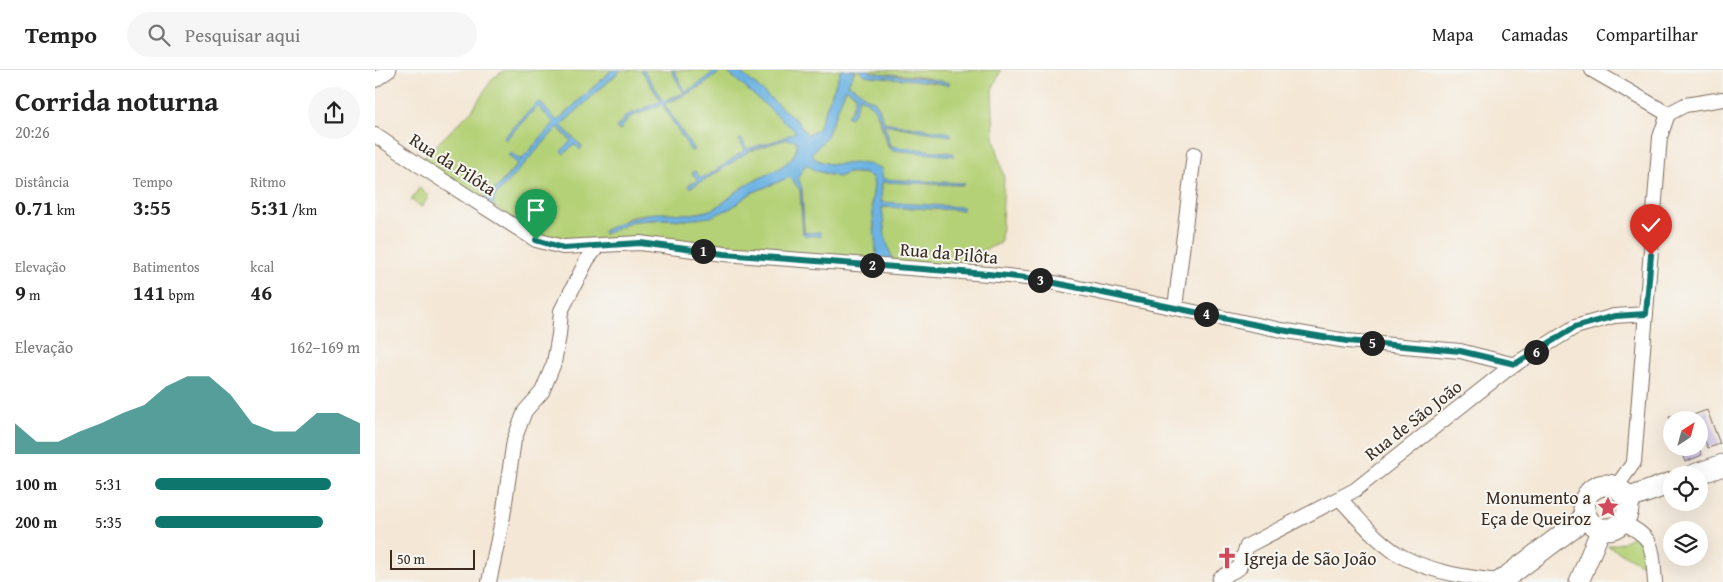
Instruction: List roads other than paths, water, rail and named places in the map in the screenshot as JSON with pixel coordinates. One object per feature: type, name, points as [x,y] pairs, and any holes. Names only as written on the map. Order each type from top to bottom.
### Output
[{"type":"main road","points":[[1708,470],[1723,465]]},
{"type":"main road","points":[[1579,582],[1593,523],[1584,504],[1590,491],[1602,485],[1622,493],[1663,485]]},
{"type":"main road","points":[[1593,523],[1610,530],[1623,523],[1629,512],[1622,493]]},
{"type":"main road","points":[[1501,581],[1593,523]]},
{"type":"street","points":[[375,80],[389,70]]},
{"type":"street","points":[[1592,70],[1668,114]]},
{"type":"street","points":[[1622,493],[1635,462],[1660,137],[1668,114],[1685,105],[1723,99]]},
{"type":"street","name":"Rua da Pilôta","points":[[375,135],[536,240],[563,248],[640,243],[724,254],[1036,279],[1281,330],[1347,341],[1460,351],[1515,364]]},
{"type":"street","points":[[1175,308],[1194,154]]},
{"type":"street","points":[[489,582],[503,516],[514,440],[525,411],[541,392],[553,363],[559,335],[561,311],[587,260],[598,246]]},
{"type":"street","name":"Rua de São João","points":[[1219,582],[1221,578],[1239,568],[1247,546],[1355,490],[1515,364],[1575,327],[1615,316],[1646,314]]},
{"type":"street","points":[[1340,499],[1364,524],[1405,558],[1421,565],[1466,578],[1501,581]]},
{"type":"street","points":[[1623,523],[1640,531],[1649,541],[1653,555],[1655,582]]},
{"type":"water","points":[[612,70],[621,70],[561,125],[582,147],[580,150],[574,144],[564,154],[561,151],[571,141],[558,127],[495,196],[493,206],[482,199],[492,193],[518,164],[508,155],[511,153],[521,160],[554,123],[538,106],[505,140],[503,138],[539,101],[557,121]]},
{"type":"water","points":[[641,70],[644,70],[663,101],[684,93],[671,70],[674,70],[686,92],[707,78],[714,70],[722,70],[695,90],[664,104],[694,150],[691,151],[662,104],[628,118],[620,130],[616,128],[626,116],[661,101]]},
{"type":"water","points":[[725,70],[738,70],[799,123],[808,135],[818,129],[841,70],[855,70],[848,84],[874,101],[879,108],[884,122],[951,133],[951,136],[884,124],[891,146],[953,153],[954,156],[892,150],[889,147],[877,113],[870,104],[859,97],[855,111],[850,118],[847,116],[852,109],[856,95],[846,88],[826,138],[812,153],[813,157],[828,164],[869,164],[881,168],[883,179],[964,183],[964,185],[882,182],[881,202],[963,207],[963,210],[882,207],[885,236],[894,264],[877,261],[872,203],[874,184],[872,177],[864,173],[848,173],[838,177],[814,170],[806,164],[798,177],[802,189],[804,232],[820,232],[821,236],[805,236],[803,234],[800,190],[790,177],[751,193],[731,208],[711,217],[685,220],[634,221],[604,234],[603,231],[648,214],[686,214],[713,209],[745,186],[778,169],[792,157],[796,150],[797,141],[787,139],[749,151],[690,188],[688,185],[698,180],[692,173],[695,171],[701,178],[712,173],[745,150],[739,140],[741,138],[747,149],[778,140],[796,132]]},
{"type":"water","points":[[859,70],[950,83],[948,85],[870,76],[865,75]]},
{"type":"place","name":"Monumento a Eça de Queiroz","points":[[1608,507]]},
{"type":"place","name":"Igreja de São João","points":[[1227,558]]}]
